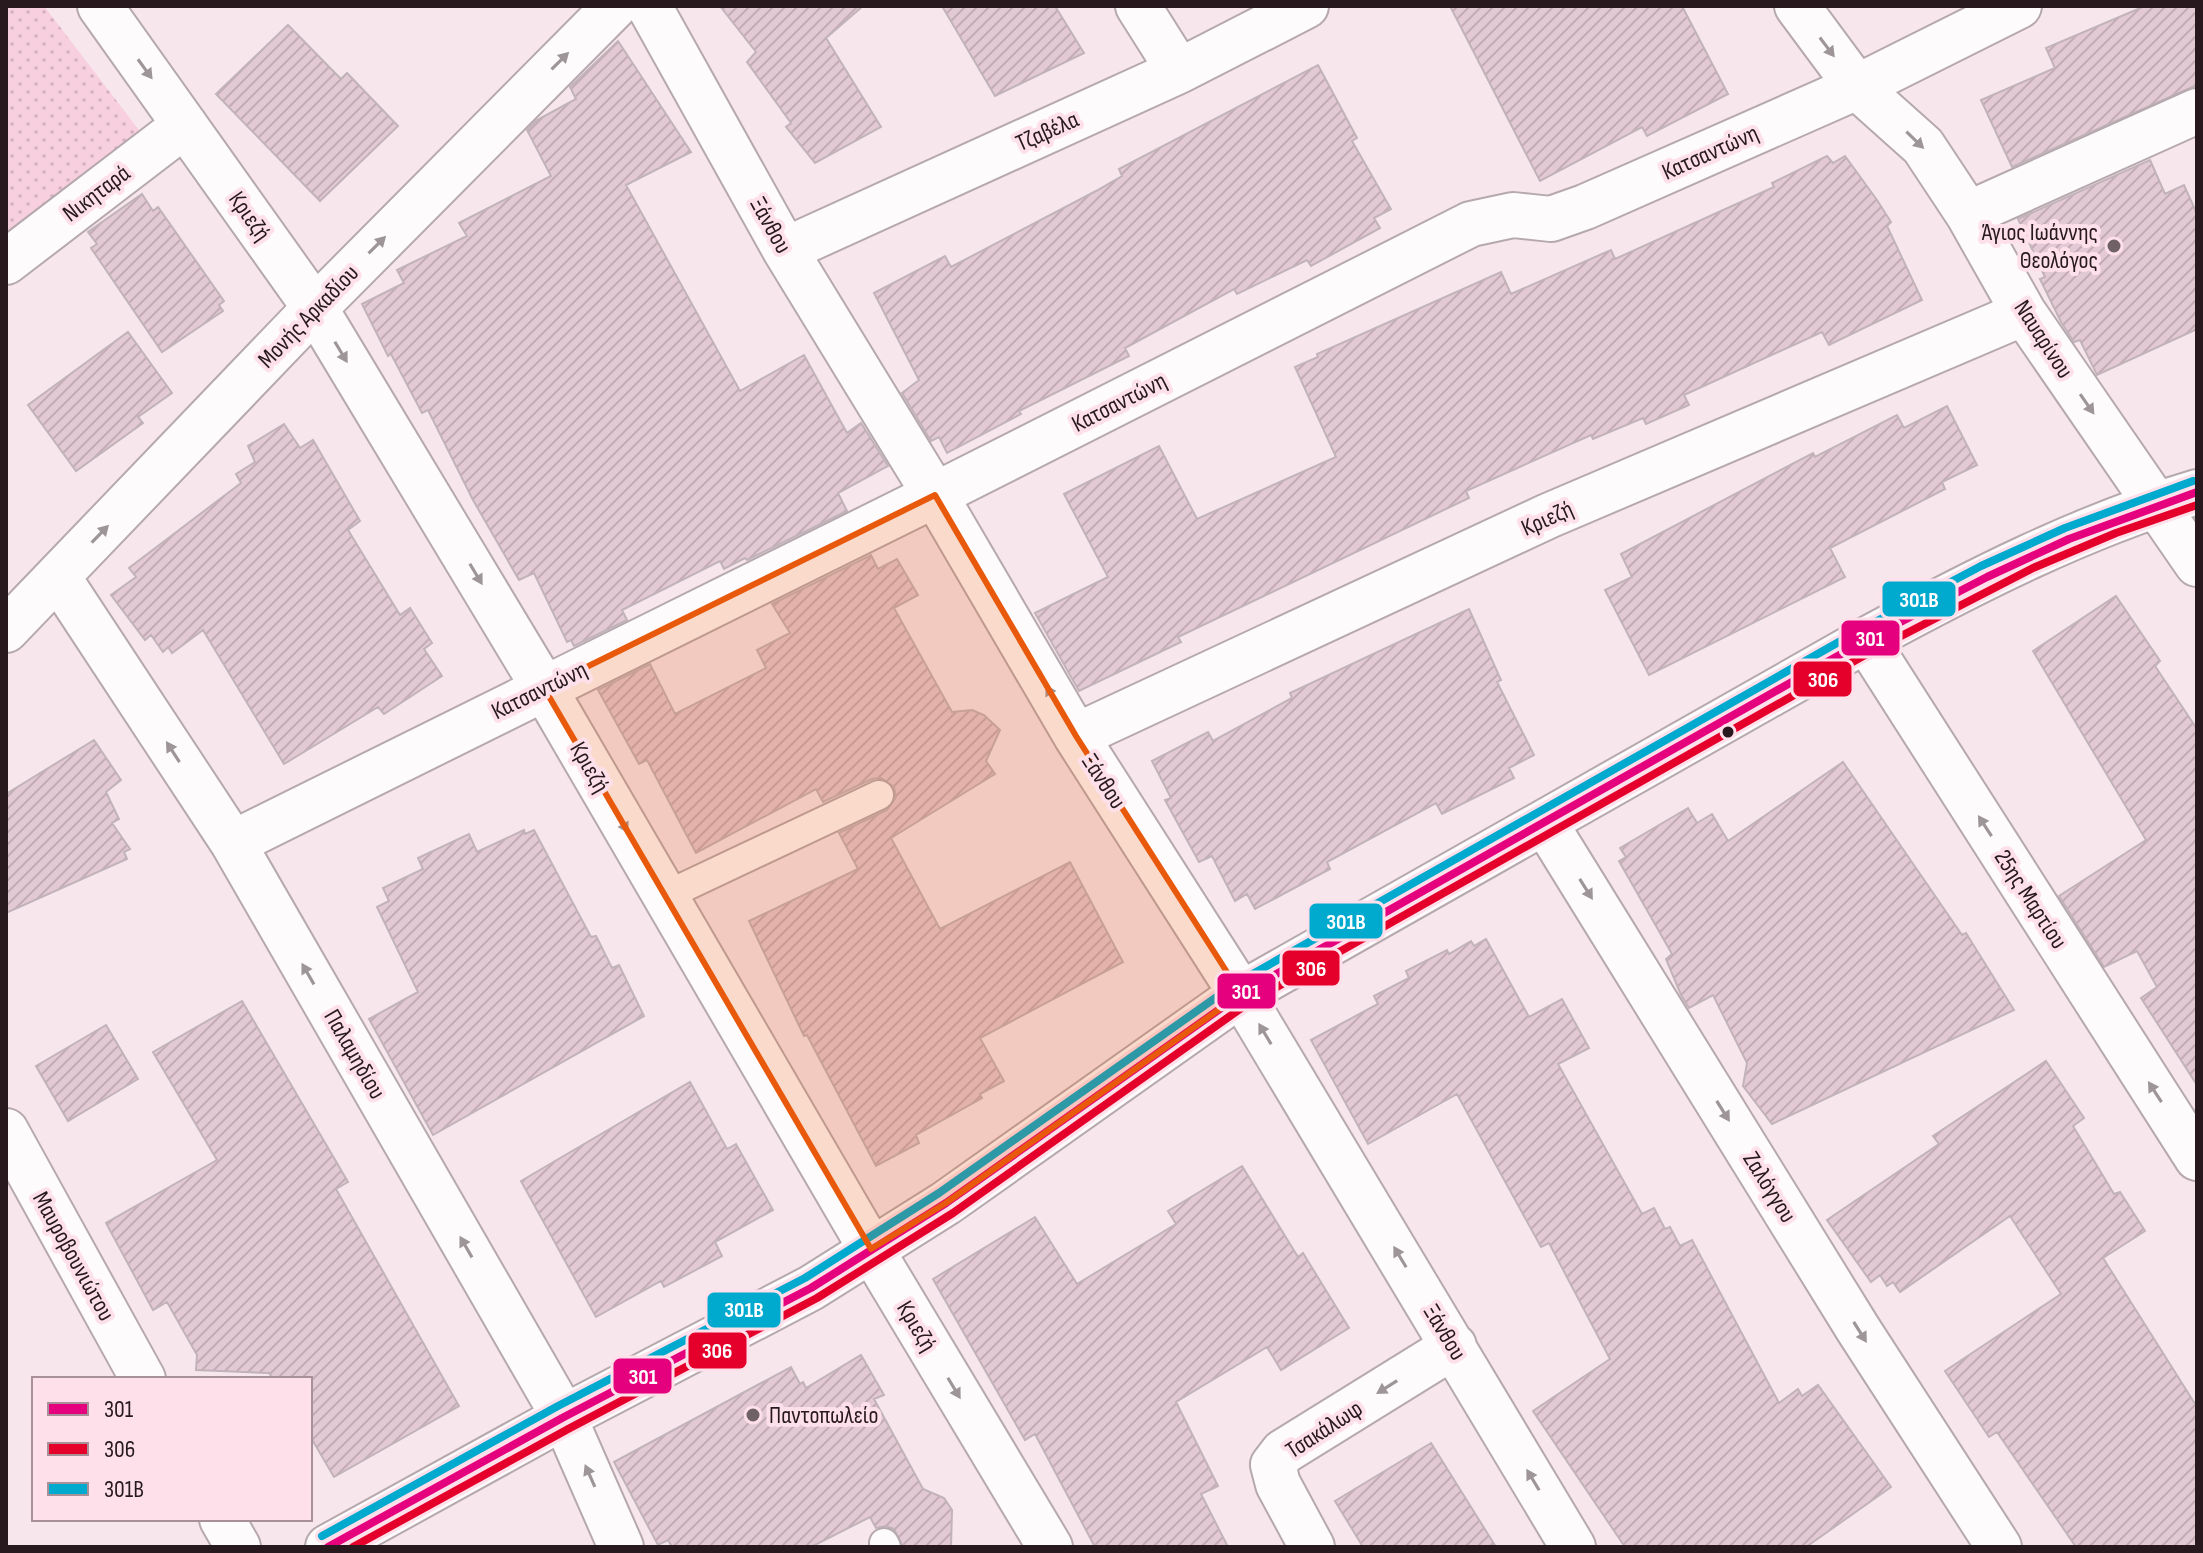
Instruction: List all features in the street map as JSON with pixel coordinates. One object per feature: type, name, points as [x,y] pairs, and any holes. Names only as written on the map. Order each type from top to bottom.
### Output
[{"type":"street","name":"Κριεζή","points":[[100,6],[315,308],[544,688],[871,1249],[1050,1547]]},
{"type":"street","name":"Μονής Αρκαδίου","points":[[6,630],[315,308],[615,6]]},
{"type":"street","name":"Ξάνθου","points":[[649,6],[785,250],[935,495],[1076,736],[1241,994],[1573,1547]]},
{"type":"street","points":[[1138,6],[1179,71]]},
{"type":"street","name":"Τζαβέλα","points":[[785,250],[1179,71],[1306,6]]},
{"type":"street","name":"Ναυαρίνου","points":[[1797,6],[1857,87],[1923,146],[1968,214],[2024,313],[2177,498],[2197,564]]},
{"type":"street","name":"Κατσαντώνη","points":[[233,843],[935,495],[1471,224],[1513,215],[1551,219],[1585,207],[1857,87],[2019,6]]},
{"type":"street","points":[[1968,214],[2197,111]]},
{"type":"street","name":"Νικηταρά","points":[[6,262],[185,125]]},
{"type":"street","name":"Κριεζή","points":[[1076,736],[1548,516],[2024,313]]},
{"type":"street","points":[[328,1547],[564,1417],[811,1288],[946,1203],[1241,994],[1947,596],[2177,498]]},
{"type":"street","name":"Παλαμηδίου","points":[[58,577],[233,843],[564,1417],[621,1547]]},
{"type":"street","name":"25ης Μαρτίου","points":[[1866,640],[2197,1158]]},
{"type":"street","name":"Ζαλόγγου","points":[[1545,823],[1858,1329],[1999,1547]]},
{"type":"street","name":"Μαυροβουνιώτου","points":[[6,1131],[142,1377]]},
{"type":"street","name":"Τσακάλωφ","points":[[1312,1547],[1278,1484],[1273,1465],[1283,1452],[1454,1346]]},
{"type":"street","points":[[223,1521],[238,1547]]},
{"type":"lane","points":[[665,896],[879,795]]},
{"type":"highlighted area","points":[[935,495],[1076,736],[1241,994],[946,1203],[871,1249],[544,688]]},
{"type":"shaded area","points":[[6,6],[44,6],[145,138],[6,244]]},
{"type":"building","points":[[720,6],[863,6],[826,38],[881,127],[815,163],[786,127],[791,123],[747,62],[756,52]]},
{"type":"building","points":[[942,6],[1055,6],[1084,53],[995,96]]},
{"type":"building","points":[[1450,6],[1682,6],[1728,94],[1647,136],[1642,127],[1540,181]]},
{"type":"building","points":[[2145,6],[2197,6],[2197,85],[2012,167],[1981,100],[2055,68],[2046,48]]},
{"type":"building","points":[[288,25],[341,79],[347,73],[398,126],[320,201],[216,94]]},
{"type":"building","points":[[618,41],[691,152],[626,185],[740,391],[804,355],[847,433],[861,423],[888,466],[838,493],[847,511],[747,560],[745,558],[724,569],[720,561],[622,610],[627,620],[574,646],[571,640],[567,642],[534,573],[519,580],[473,500],[428,410],[422,413],[362,304],[404,283],[397,270],[467,236],[459,223],[551,176],[527,130],[537,120],[576,99],[570,87]]},
{"type":"building","points":[[1318,65],[1357,138],[1352,141],[1391,209],[1374,218],[1380,228],[1311,266],[1307,260],[1237,294],[1234,289],[1125,348],[1129,356],[1019,411],[1021,414],[947,453],[939,437],[931,441],[902,393],[919,380],[874,293],[945,256],[951,267],[1122,176],[1119,169]]},
{"type":"building","points":[[1827,156],[1833,163],[1845,156],[1877,200],[1891,222],[1887,226],[1922,300],[1829,345],[1822,332],[1684,395],[1689,405],[1646,424],[1643,418],[1593,439],[1591,435],[1466,491],[1469,498],[1178,637],[1181,642],[1079,691],[1035,613],[1108,577],[1064,494],[1159,446],[1197,519],[1336,457],[1295,367],[1318,357],[1317,354],[1501,272],[1511,294],[1611,250],[1615,259],[1774,187],[1772,183]]},
{"type":"building","name":"Άγιος Ιωάννης Θεολόγος","points":[[2150,160],[2165,194],[2184,185],[2197,214],[2197,329],[2097,375],[2080,340],[2074,342],[2061,322],[2040,279],[2045,277],[2018,219]]},
{"type":"building","points":[[142,194],[153,211],[158,207],[224,301],[219,305],[223,311],[162,352],[91,248],[97,244],[88,232]]},
{"type":"building","points":[[128,332],[172,393],[138,417],[143,423],[76,471],[28,405]]},
{"type":"building","points":[[1947,406],[1977,465],[1942,482],[1945,489],[1830,548],[1845,577],[1649,675],[1605,590],[1632,577],[1621,554],[1813,453],[1815,457],[1897,415],[1904,428]]},
{"type":"building","points":[[284,424],[300,448],[313,440],[360,521],[348,530],[400,615],[410,608],[432,643],[424,649],[442,676],[384,714],[378,707],[284,764],[203,630],[172,653],[168,647],[163,652],[151,635],[145,640],[111,595],[136,577],[129,568],[241,483],[236,474],[255,462],[248,446]]},
{"type":"building","points":[[871,555],[878,569],[897,559],[918,595],[894,608],[952,712],[972,710],[984,715],[1000,730],[986,761],[995,774],[891,838],[940,929],[1070,862],[1123,962],[980,1038],[1004,1081],[980,1094],[982,1098],[916,1135],[919,1143],[876,1166],[807,1035],[804,1036],[749,921],[858,869],[839,833],[887,810],[896,797],[894,787],[881,778],[872,779],[823,802],[816,789],[696,853],[647,760],[639,764],[598,690],[650,664],[675,714],[766,668],[757,650],[790,633],[772,604]]},
{"type":"building","points":[[2116,596],[2160,661],[2155,666],[2197,729],[2197,1085],[2141,998],[2157,987],[2137,951],[2104,967],[2059,896],[2146,840],[2033,651]]},
{"type":"building","points":[[1469,609],[1501,680],[1497,682],[1534,755],[1509,768],[1514,778],[1442,814],[1436,803],[1327,862],[1330,869],[1255,909],[1247,894],[1235,901],[1212,856],[1199,862],[1165,800],[1171,798],[1152,761],[1208,732],[1213,741],[1292,698],[1290,693]]},
{"type":"building","points":[[94,740],[121,780],[106,792],[119,819],[112,823],[130,849],[124,852],[127,859],[6,913],[6,794]]},
{"type":"building","points":[[1843,762],[1962,935],[1966,933],[2014,1010],[1772,1124],[1743,1086],[1747,1063],[1713,995],[1689,1008],[1681,995],[1666,959],[1672,954],[1619,861],[1626,857],[1620,848],[1688,808],[1697,823],[1712,814],[1728,841]]},
{"type":"building","points":[[524,830],[525,834],[534,830],[591,937],[596,936],[612,968],[619,965],[644,1016],[433,1135],[369,1019],[418,992],[377,907],[389,901],[383,888],[423,869],[418,858],[469,834],[477,852]]},
{"type":"building","points":[[1486,939],[1529,1017],[1562,999],[1589,1048],[1558,1064],[1642,1214],[1654,1208],[1665,1229],[1670,1227],[1680,1246],[1692,1240],[1779,1403],[1798,1389],[1802,1396],[1818,1385],[1891,1487],[1806,1547],[1625,1547],[1533,1411],[1610,1359],[1549,1243],[1541,1247],[1457,1094],[1368,1144],[1311,1040],[1378,1004],[1374,996],[1409,978],[1406,971],[1447,950],[1449,954],[1471,941],[1474,946]]},
{"type":"building","points":[[242,1001],[348,1182],[336,1189],[459,1406],[334,1477],[312,1439],[312,1377],[272,1377],[269,1373],[196,1370],[197,1355],[167,1302],[153,1310],[106,1223],[217,1160],[153,1052]]},
{"type":"building","points":[[106,1025],[138,1079],[68,1121],[36,1066]]},
{"type":"building","points":[[2046,1061],[2084,1118],[2073,1126],[2114,1194],[2120,1192],[2145,1231],[2103,1258],[2197,1407],[2197,1547],[2076,1547],[1997,1432],[1989,1437],[1945,1371],[2061,1294],[2010,1216],[1900,1292],[1893,1282],[1887,1286],[1880,1275],[1871,1282],[1827,1220],[1939,1144],[1933,1136]]},
{"type":"building","points":[[690,1082],[727,1149],[736,1144],[773,1210],[715,1242],[722,1256],[664,1287],[661,1281],[596,1317],[521,1181]]},
{"type":"building","points":[[1242,1166],[1298,1257],[1303,1253],[1349,1328],[1281,1370],[1267,1347],[1176,1402],[1218,1486],[1201,1494],[1228,1547],[1095,1547],[1035,1434],[1025,1440],[933,1279],[1035,1217],[1077,1284],[1176,1224],[1168,1211]]},
{"type":"building","points":[[861,1355],[884,1395],[874,1399],[923,1489],[944,1498],[952,1510],[951,1547],[903,1547],[894,1529],[886,1526],[876,1528],[870,1517],[811,1547],[672,1547],[668,1540],[658,1545],[614,1462],[791,1367],[800,1384],[803,1382],[806,1388]]},
{"type":"building","points":[[1431,1443],[1496,1547],[1363,1547],[1335,1501]]},
{"type":"transit line","name":"301B","points":[[322,1536],[558,1406],[805,1278],[939,1193],[1235,984],[1860,630],[1981,566],[2065,528],[2193,481]]},
{"type":"transit line","name":"301","points":[[328,1547],[564,1417],[811,1288],[946,1203],[1241,994],[1866,640],[1987,577],[2069,539],[2197,492]]},
{"type":"transit line","name":"306","points":[[353,1547],[817,1298],[953,1213],[1247,1004],[1872,651],[2033,568],[2116,533],[2197,505]]},
{"type":"place","name":"Άγιος Ιωάννης Θεολόγος","points":[[2114,246]]},
{"type":"place","name":"Παντοπωλείο","points":[[753,1415]]}]
